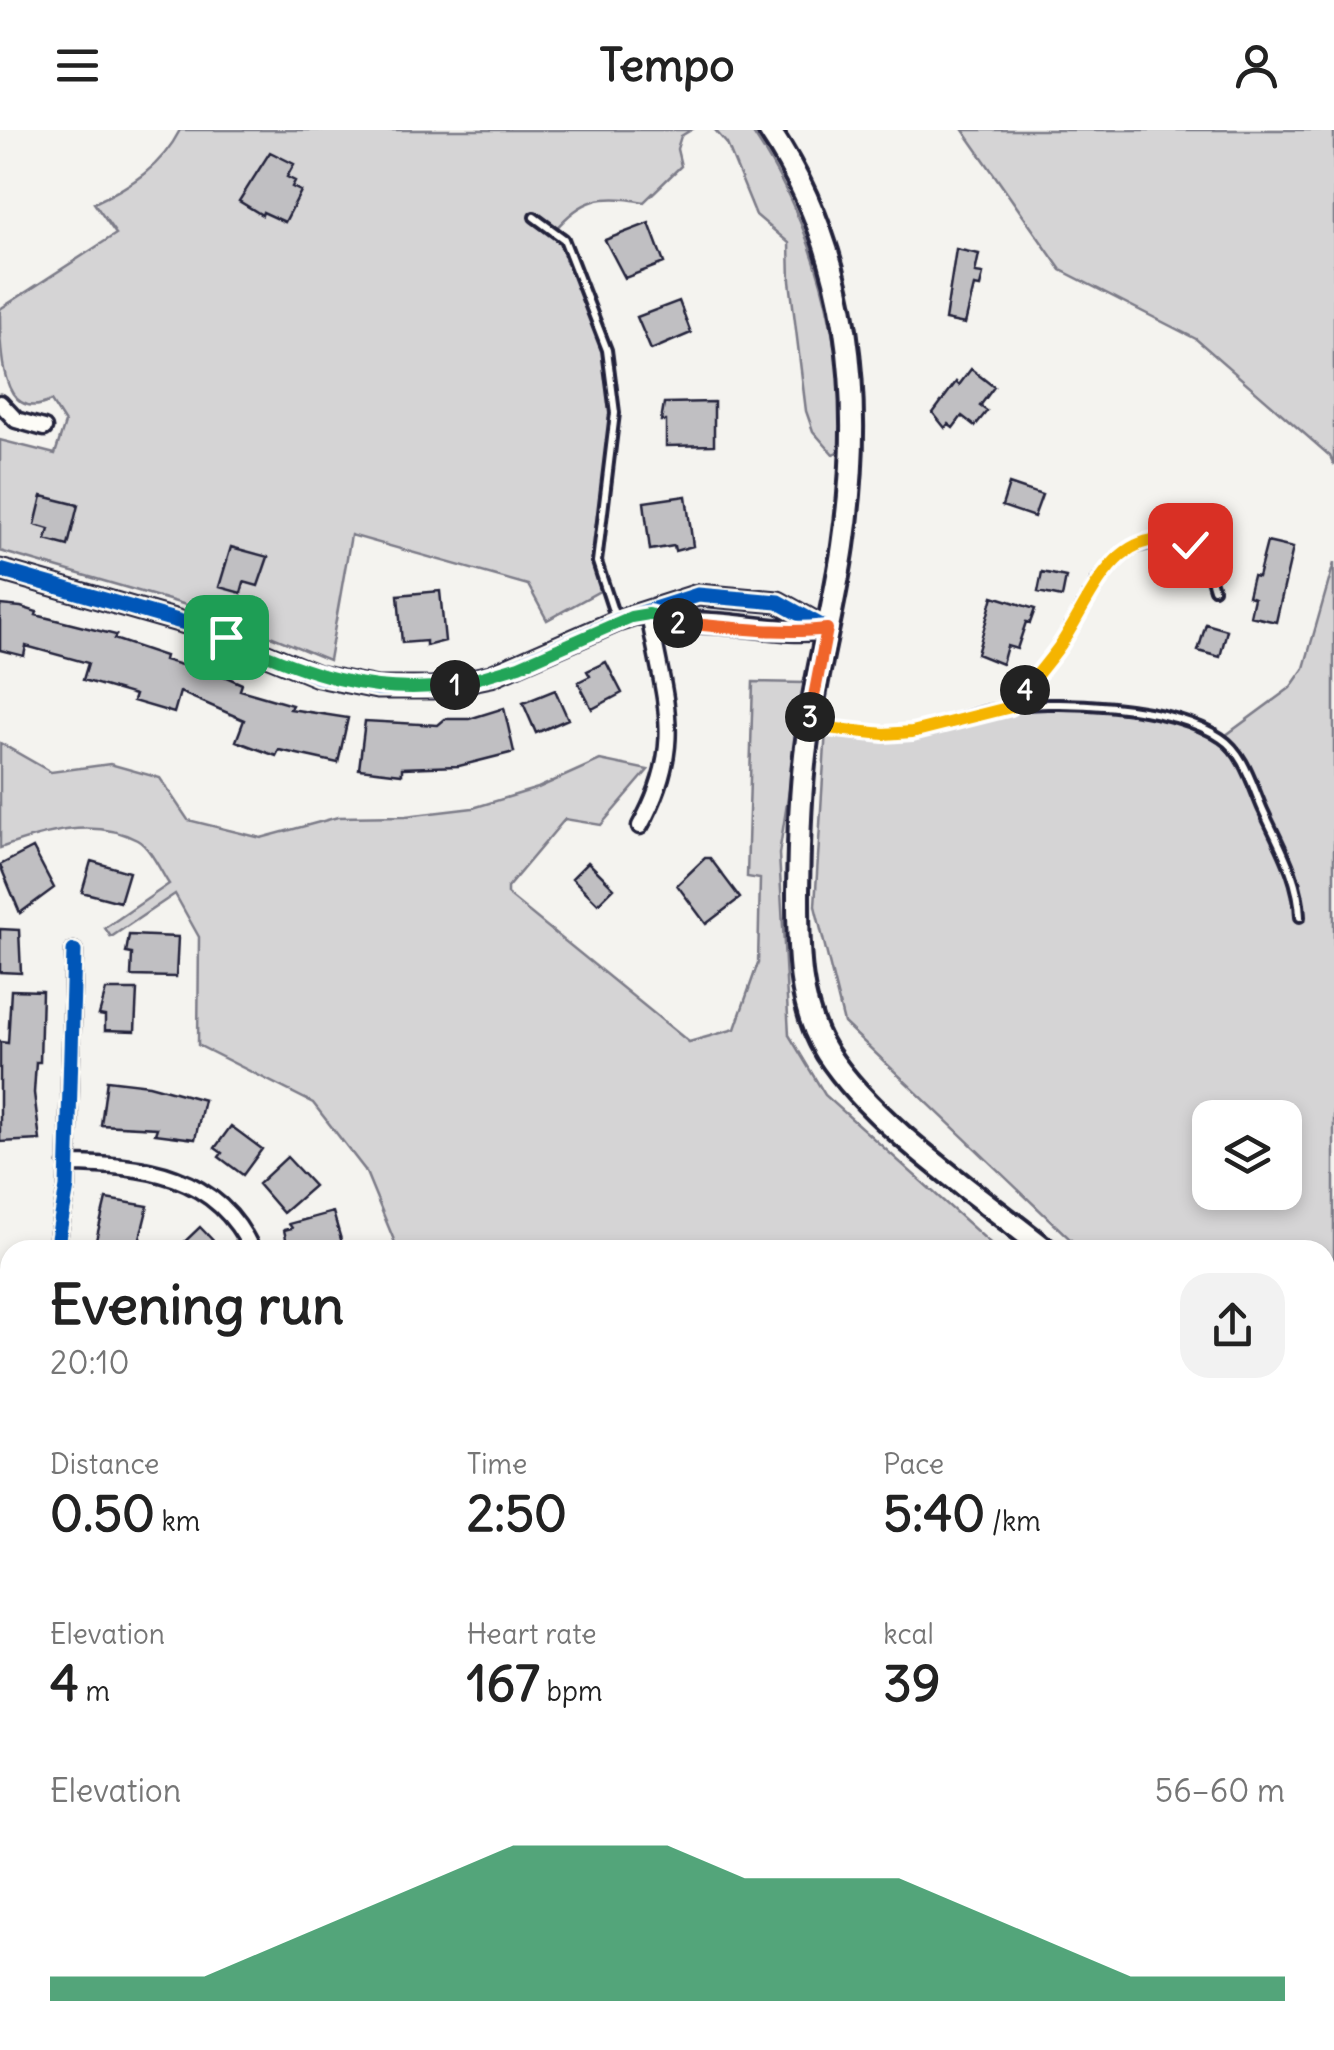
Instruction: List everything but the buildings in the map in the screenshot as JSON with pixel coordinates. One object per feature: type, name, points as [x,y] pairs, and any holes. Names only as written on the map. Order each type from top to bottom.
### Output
[{"type":"main road","points":[[769,130],[818,224],[843,310],[850,352],[852,458],[842,550],[808,726],[801,792],[798,923],[803,987],[826,1051],[871,1106],[1034,1240]]},
{"type":"street","points":[[0,402],[16,420],[44,428]]},
{"type":"street","points":[[0,570],[199,627],[318,676],[377,688],[432,688],[491,676],[616,621],[698,596],[754,598],[789,607],[827,629]]},
{"type":"street","points":[[649,614],[676,622],[795,633],[827,629]]},
{"type":"street","points":[[640,826],[664,774],[670,731],[649,614]]},
{"type":"street","points":[[59,1240],[67,1164],[74,951]]},
{"type":"street","points":[[67,1164],[130,1166],[188,1181],[231,1215],[246,1240]]},
{"type":"lane","points":[[534,218],[564,239],[607,350],[614,413],[596,562],[616,621]]},
{"type":"lane","points":[[1011,707],[1059,646],[1097,580],[1129,548],[1172,538],[1190,545],[1205,559],[1214,590]]},
{"type":"lane","points":[[808,726],[872,734],[912,732],[1011,707],[1076,705],[1180,721],[1222,738],[1245,769],[1292,874],[1299,895],[1300,917]]},
{"type":"shaded area","points":[[180,130],[691,130],[681,136],[677,149],[681,166],[644,202],[617,198],[594,201],[575,211],[555,230],[564,239],[600,327],[615,413],[597,544],[605,588],[547,620],[528,585],[351,535],[329,660],[214,613],[0,551],[0,440],[55,454],[65,423],[51,401],[34,406],[12,393],[3,362],[0,309],[116,234],[94,203],[144,174],[164,155]]},
{"type":"shaded area","points":[[715,130],[751,130],[773,166],[808,243],[831,325],[837,367],[840,451],[833,454],[813,431],[806,411],[789,243],[756,215],[727,144]]},
{"type":"shaded area","points":[[963,130],[1334,130],[1334,465],[1330,456],[1196,339],[1061,270]]},
{"type":"shaded area","points":[[1334,563],[1334,1240],[1071,1240],[844,1023],[815,906],[826,729],[912,733],[996,708],[1076,705],[1162,716],[1222,738],[1290,688],[1304,668]]},
{"type":"shaded area","points":[[753,682],[806,683],[779,854],[789,1035],[825,1095],[987,1240],[394,1240],[365,1170],[313,1103],[198,1045],[199,937],[175,894],[111,937],[105,928],[169,884],[142,843],[120,833],[86,828],[50,833],[0,848],[0,743],[51,772],[110,764],[160,778],[188,820],[261,838],[338,817],[406,816],[473,808],[538,788],[600,760],[648,770],[601,825],[565,819],[507,888],[507,894],[689,1042],[735,1029],[758,963],[760,879],[747,877]]},
{"type":"cycle path","points":[[0,570],[199,627],[318,676],[377,688],[432,688],[491,676],[617,621],[698,595],[778,602],[827,629]]},
{"type":"cycle path","points":[[58,1240],[67,1187],[74,951]]},
{"type":"route","points":[[226,637],[286,666],[318,676],[348,684],[403,690],[462,684],[491,676],[604,626],[649,614],[676,622],[795,633],[827,629],[808,726],[884,734],[912,732],[1011,707],[1059,646],[1097,580],[1129,548],[1172,538],[1190,545]]}]
